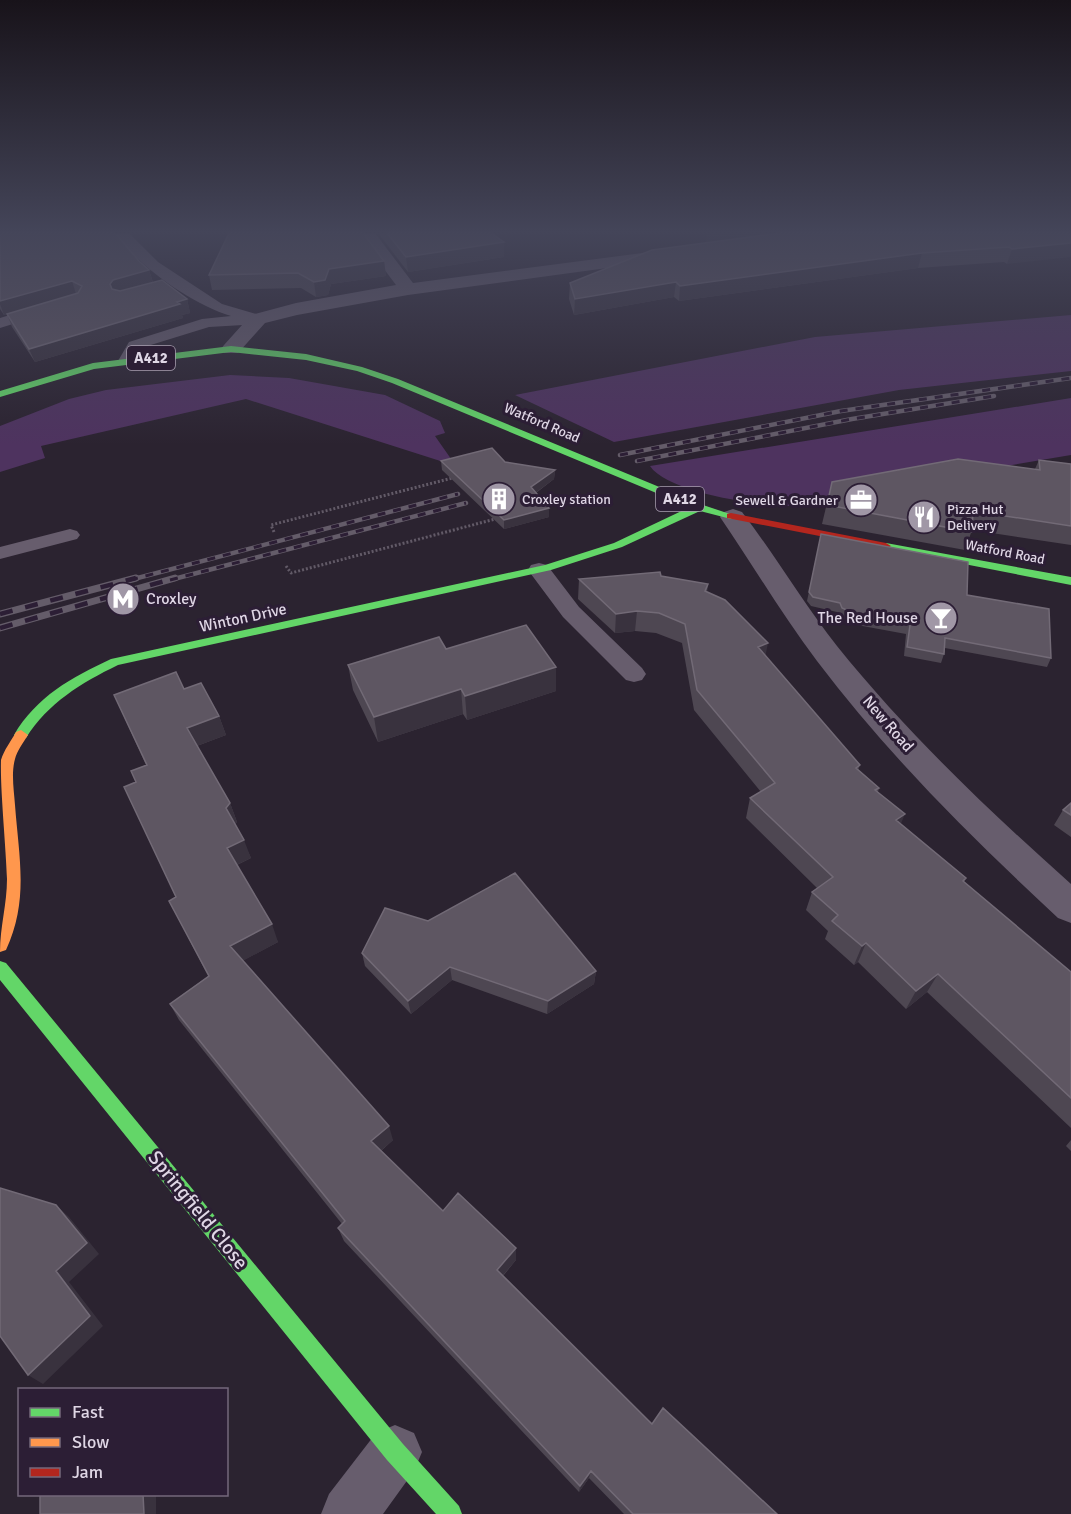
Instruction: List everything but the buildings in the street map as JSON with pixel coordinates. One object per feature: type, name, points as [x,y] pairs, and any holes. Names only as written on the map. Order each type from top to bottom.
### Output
[{"type":"street","points":[[231,349],[258,319],[328,304]]},
{"type":"street","name":"Watford Road","points":[[0,394],[93,366],[231,349],[306,357],[377,375],[699,507],[733,517],[1071,581]]},
{"type":"street","name":"Winton Drive","points":[[0,945],[9,930],[13,897],[7,761],[25,728],[49,701],[80,678],[115,662],[539,570],[618,545],[699,507]]},
{"type":"street","name":"New Road","points":[[733,517],[758,550],[798,614],[882,720],[987,832],[1071,907]]},
{"type":"street","name":"Springfield Close","points":[[0,968],[395,1452],[451,1514]]},
{"type":"street","points":[[349,1514],[395,1452]]},
{"type":"lane","points":[[212,304],[258,319]]},
{"type":"lane","points":[[0,323],[55,307]]},
{"type":"lane","points":[[126,362],[135,345],[207,322],[258,319]]},
{"type":"lane","points":[[0,553],[70,535]]},
{"type":"lane","points":[[539,570],[555,596],[573,616],[634,674]]},
{"type":"path","points":[[274,532],[271,525],[460,476]]},
{"type":"path","points":[[286,566],[291,573],[507,516]]},
{"type":"shaded area","points":[[1071,315],[1071,371],[899,390],[614,442],[515,395],[815,337]]},
{"type":"shaded area","points":[[230,375],[289,378],[385,395],[440,421],[445,433],[435,436],[456,466],[246,399],[41,446],[45,458],[0,472],[0,426],[69,399],[106,390]]},
{"type":"shaded area","points":[[1071,398],[1071,455],[823,497],[795,506],[758,504],[694,491],[675,484],[650,466]]},
{"type":"railway","points":[[620,455],[841,411],[1071,378]]},
{"type":"railway","points":[[637,461],[852,419],[994,396]]},
{"type":"railway","points":[[130,580],[458,494]]},
{"type":"railway","points":[[170,580],[466,503]]},
{"type":"railway","points":[[0,614],[136,578]]},
{"type":"railway","points":[[0,628],[175,578]]},
{"type":"traffic: fast","points":[[0,394],[93,366],[231,349],[306,357],[359,369],[395,381],[699,507],[731,516]]},
{"type":"traffic: fast","points":[[21,735],[29,722],[50,700],[88,675],[115,662],[547,568],[618,545],[699,507]]},
{"type":"traffic: fast","points":[[886,546],[1071,581]]},
{"type":"traffic: fast","points":[[0,968],[395,1452],[451,1514]]},
{"type":"traffic: slow","points":[[0,945],[9,925],[14,880],[6,785],[7,763],[21,735]]},
{"type":"traffic: jam","points":[[731,516],[886,546]]},
{"type":"place","name":"Croxley station","points":[[499,499]]},
{"type":"place","name":"Sewell & Gardner","points":[[861,500]]},
{"type":"place","name":"Pizza Hut Delivery","points":[[924,517]]},
{"type":"place","name":"Croxley","points":[[123,599]]},
{"type":"place","name":"The Red House","points":[[941,618]]}]
